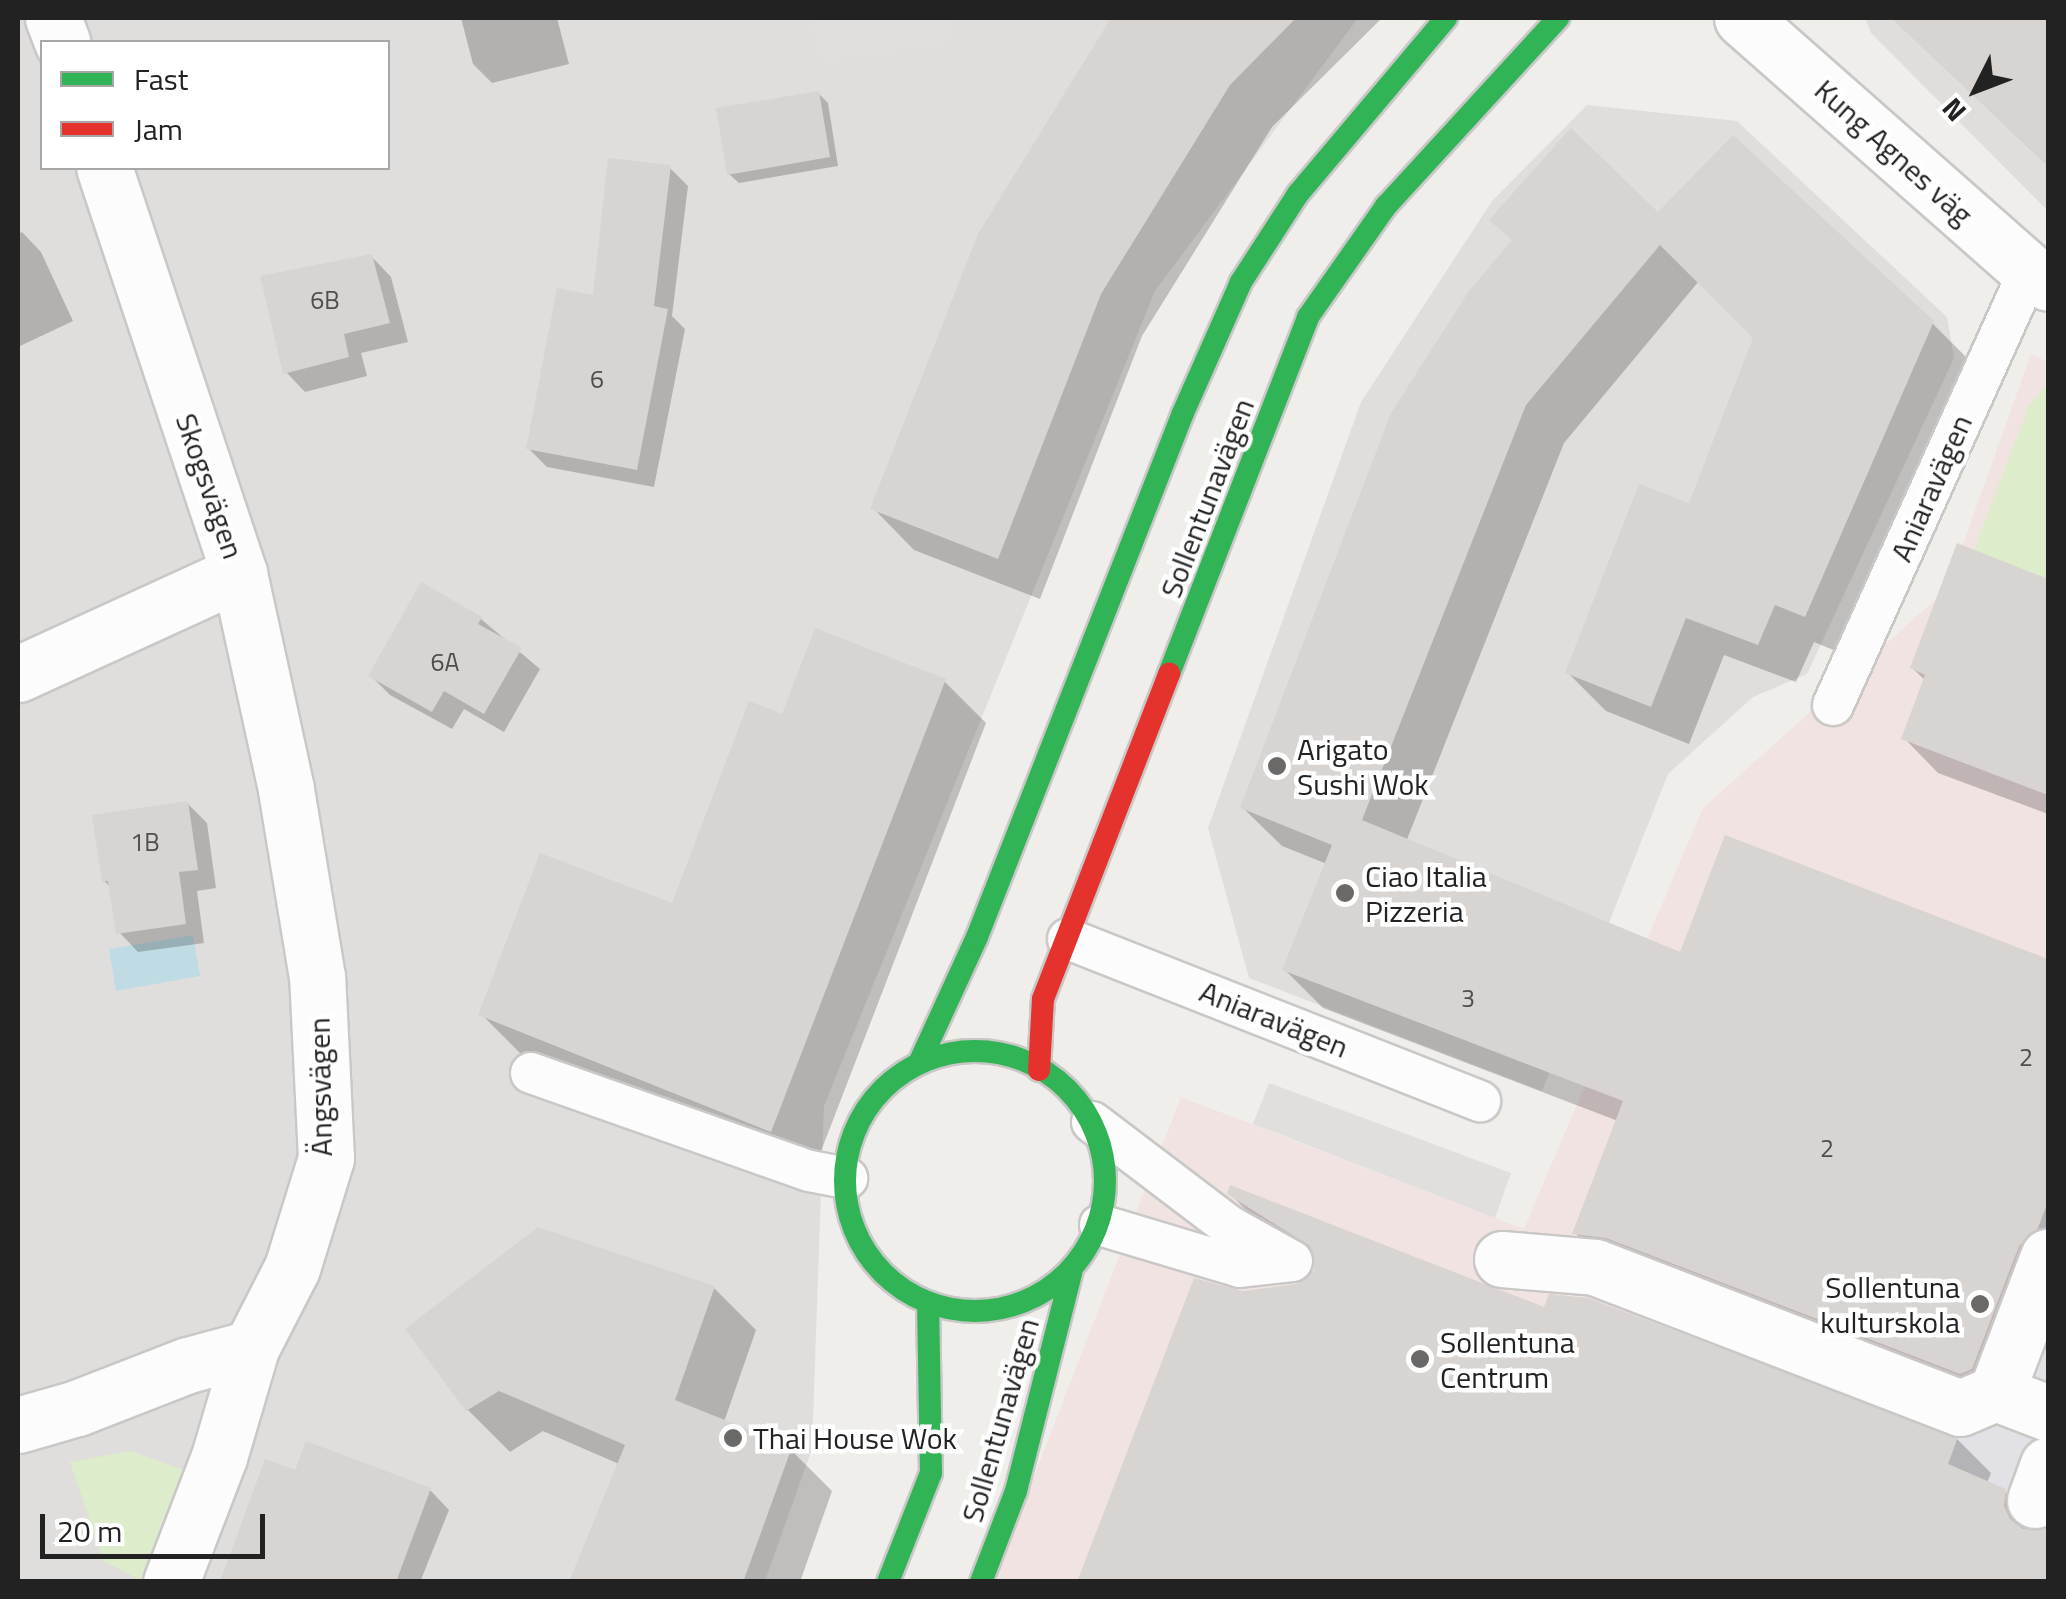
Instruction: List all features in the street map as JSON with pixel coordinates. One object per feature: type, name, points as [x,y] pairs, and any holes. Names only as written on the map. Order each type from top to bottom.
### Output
[{"type":"street","name":"Sollentunavägen","points":[[920,1060],[977,937],[1183,413],[1242,282],[1298,194],[1446,18]]},
{"type":"street","name":"Sollentunavägen","points":[[1039,1070],[1043,999],[1308,317],[1386,206],[1558,18]]},
{"type":"street","name":"Kung Agnes väg","points":[[1742,18],[2038,277]]},
{"type":"street","name":"Skogsvägen","points":[[18,674],[239,572],[105,170]]},
{"type":"street","name":"Ängsvägen","points":[[171,1582],[219,1457],[252,1348],[292,1268],[326,1158],[317,977],[286,788],[239,572]]},
{"type":"street","points":[[952,1051],[998,1052],[1039,1070],[1065,1085],[1092,1122],[1106,1180],[1100,1224],[1071,1273],[1016,1307],[962,1315],[928,1306],[884,1273],[848,1202],[844,1153],[860,1114],[883,1086],[920,1060],[952,1051]]},
{"type":"street","points":[[1996,1393],[2048,1257]]},
{"type":"street","points":[[1502,1259],[1595,1267],[1960,1408],[1996,1393],[2048,1413]]},
{"type":"street","name":"Sollentunavägen","points":[[981,1582],[1016,1491],[1071,1273]]},
{"type":"street","name":"Sollentunavägen","points":[[888,1582],[931,1473],[928,1306]]},
{"type":"street","points":[[18,1425],[77,1408],[188,1365],[252,1348]]},
{"type":"lane","name":"Aniaravägen","points":[[1833,704],[2038,277]]},
{"type":"lane","name":"Aniaravägen","points":[[1068,939],[1480,1101]]},
{"type":"lane","points":[[531,1074],[810,1170],[847,1178]]},
{"type":"lane","points":[[1092,1122],[1229,1226],[1292,1262],[1240,1267],[1100,1224]]},
{"type":"shaded area","points":[[18,18],[1358,18],[1155,291],[824,1106],[812,1449],[765,1581],[18,1581]]},
{"type":"shaded area","points":[[811,18],[957,18],[944,43],[822,61]]},
{"type":"shaded area","points":[[1865,18],[2048,18],[2048,211],[1871,33]]},
{"type":"shaded area","points":[[1587,105],[1737,121],[1947,317],[1954,358],[1807,674],[1753,697],[1668,774],[1542,1091],[1249,978],[1208,828],[1361,402],[1492,201]]},
{"type":"shaded area","points":[[2031,354],[2048,362],[2048,1581],[993,1582],[1181,1097],[1524,1229],[1703,808],[1947,589]]},
{"type":"shaded area","points":[[1269,1083],[1511,1173],[1495,1218],[1253,1124]]},
{"type":"shaded area","points":[[2048,1201],[2048,1506],[1895,1443],[1914,1393],[1973,1399]]},
{"type":"green space","points":[[2048,383],[2048,579],[1974,550],[2029,406]]},
{"type":"green space","points":[[131,1451],[187,1471],[142,1581],[104,1561],[70,1462]]},
{"type":"water","points":[[193,935],[200,976],[116,991],[109,949]]},
{"type":"building","points":[[1111,18],[1296,18],[1230,85],[1101,294],[998,559],[870,509],[978,234]]},
{"type":"building","points":[[1891,18],[2048,18],[2048,166]]},
{"type":"building","points":[[819,91],[830,157],[727,175],[716,108]]},
{"type":"building","points":[[1571,128],[1658,212],[1733,135],[1934,321],[1805,617],[1775,605],[1758,645],[1686,618],[1651,707],[1565,673],[1639,484],[1689,503],[1753,338],[1660,245],[1526,405],[1362,820],[1680,952],[1725,835],[2048,959],[2048,1201],[2038,1228],[2019,1246],[1972,1369],[1960,1374],[1606,1238],[1572,1234],[1623,1101],[1282,970],[1332,845],[1240,808],[1391,413],[1469,291],[1512,240],[1489,220]]},
{"type":"building","points":[[608,158],[671,165],[654,306],[668,309],[637,470],[526,449],[557,288],[593,295]]},
{"type":"building","points":[[372,254],[390,323],[344,334],[349,357],[283,374],[260,276]]},
{"type":"building","points":[[1957,543],[2048,579],[2048,795],[1901,739],[1925,675],[1910,668]]},
{"type":"building","points":[[421,582],[482,617],[478,624],[522,648],[484,714],[444,691],[432,712],[368,676]]},
{"type":"building","points":[[815,628],[946,679],[771,1132],[478,1015],[540,853],[672,903],[749,701],[782,714]]},
{"type":"building","points":[[188,801],[198,870],[179,872],[186,924],[116,934],[108,881],[102,882],[92,815]]},
{"type":"building","name":"Sollentuna Centrum","points":[[1230,1185],[1544,1307],[1549,1294],[1588,1298],[1958,1437],[1948,1464],[2006,1489],[2004,1506],[2010,1519],[2023,1529],[2048,1527],[2048,1582],[1077,1582],[1194,1278],[1243,1291],[1296,1284],[1314,1270],[1310,1246],[1227,1194]]},
{"type":"building","points":[[538,1227],[715,1286],[675,1400],[792,1447],[743,1582],[569,1582],[625,1445],[499,1391],[466,1411],[405,1329]]},
{"type":"building","points":[[306,1441],[431,1488],[396,1582],[220,1582],[265,1459],[295,1470]]},
{"type":"traffic: fast","points":[[920,1061],[977,937],[1183,413],[1241,282],[1298,194],[1446,18]]},
{"type":"traffic: fast","points":[[1169,674],[1308,317],[1386,206],[1558,18]]},
{"type":"traffic: fast","points":[[975,1051],[1025,1061],[1067,1089],[1095,1131],[1105,1181],[1095,1231],[1067,1273],[1025,1301],[975,1311],[925,1301],[883,1273],[855,1231],[845,1181],[855,1131],[883,1089],[925,1061],[975,1051]]},
{"type":"traffic: fast","points":[[981,1582],[1016,1491],[1071,1273]]},
{"type":"traffic: fast","points":[[888,1582],[931,1473],[928,1306]]},
{"type":"traffic: jam","points":[[1039,1070],[1043,999],[1169,674]]},
{"type":"place","name":"Arigato Sushi Wok","points":[[1277,766]]},
{"type":"place","name":"Ciao Italia Pizzeria","points":[[1345,893]]},
{"type":"place","name":"Sollentuna kulturskola","points":[[1980,1304]]},
{"type":"place","name":"Sollentuna Centrum","points":[[1420,1359]]},
{"type":"place","name":"Thai House Wok","points":[[733,1438]]}]
